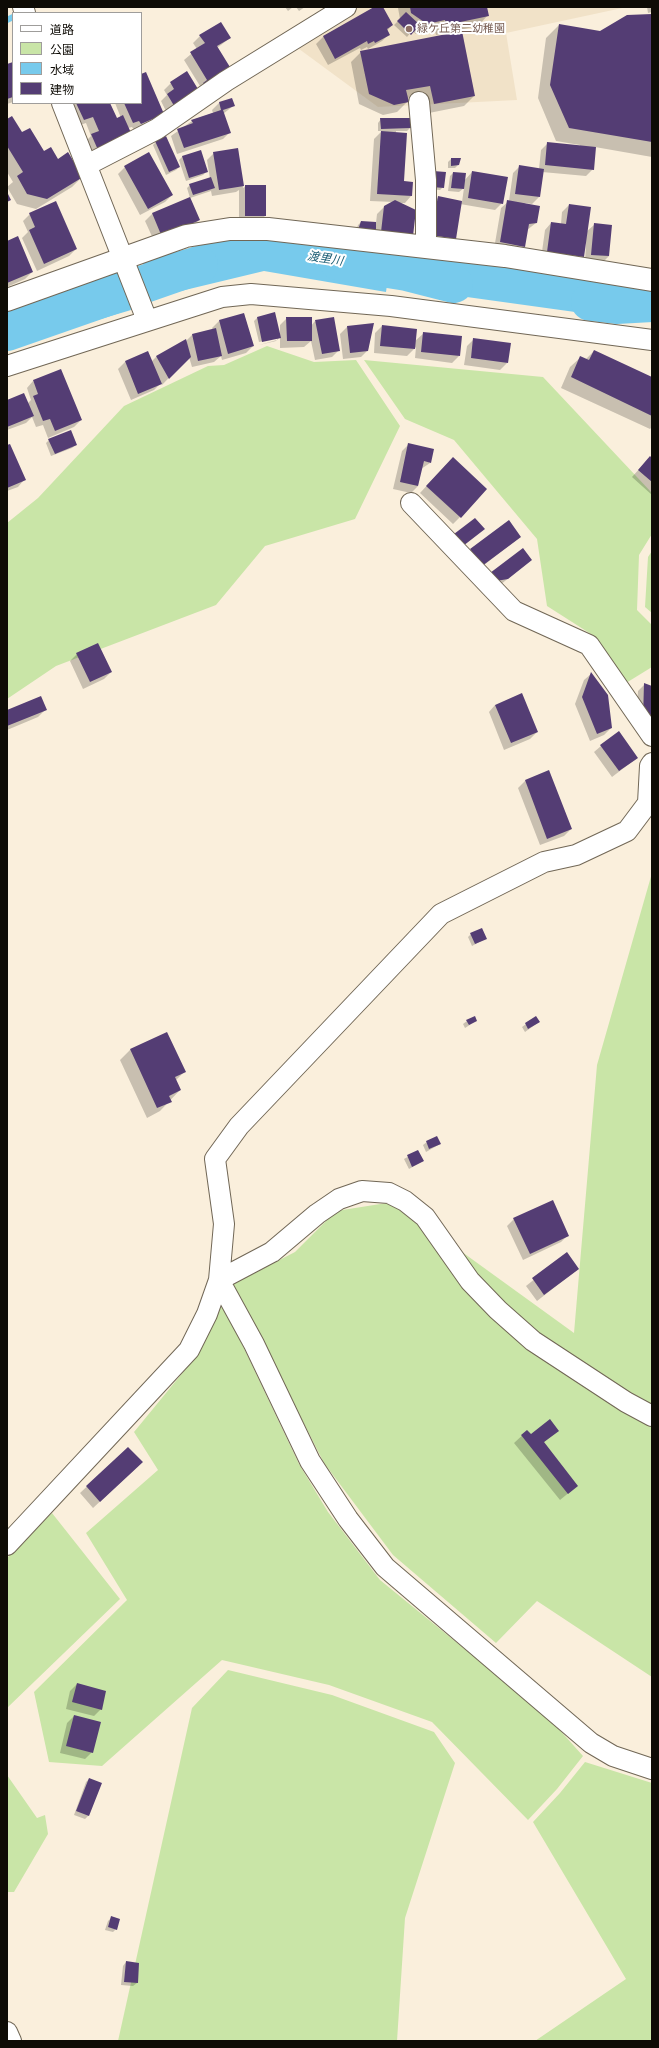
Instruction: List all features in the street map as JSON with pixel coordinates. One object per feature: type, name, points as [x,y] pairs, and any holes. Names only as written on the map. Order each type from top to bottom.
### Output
[{"type":"street","points":[[87,165],[157,129],[226,81],[346,7]]},
{"type":"street","points":[[419,102],[426,180],[426,247]]},
{"type":"street","points":[[62,104],[147,320]]},
{"type":"street","points":[[7,300],[186,236],[230,228],[268,229],[505,256],[652,280]]},
{"type":"street","points":[[7,366],[222,297],[250,294],[391,306],[652,340]]},
{"type":"street","points":[[411,502],[514,612],[589,645],[652,736]]},
{"type":"street","points":[[7,1545],[189,1350],[207,1314],[219,1280],[224,1224],[215,1159],[239,1126],[441,914],[544,862],[576,855],[627,831],[648,803],[650,766],[652,763]]},
{"type":"street","points":[[219,1280],[272,1252],[317,1214],[339,1199],[362,1191],[389,1193],[405,1201],[425,1217],[470,1280],[498,1310],[533,1341],[626,1402],[652,1416]]},
{"type":"street","points":[[219,1280],[254,1344],[310,1461],[348,1519],[385,1567],[591,1743],[613,1756],[652,1769]]},
{"type":"street","points":[[7,2032],[12,2041]]},
{"type":"shaded area","points":[[356,7],[627,7],[506,33],[517,100],[378,107],[295,46]]},
{"type":"green space","points":[[267,346],[314,362],[356,360],[400,426],[355,519],[265,546],[216,605],[56,666],[7,699],[7,523],[38,498],[124,406],[208,366],[224,365]]},
{"type":"green space","points":[[364,360],[543,377],[652,493],[652,534],[639,555],[637,610],[652,625],[652,667],[626,683],[594,636],[547,606],[537,539],[454,440],[405,419]]},
{"type":"green space","points":[[652,551],[652,613],[645,607],[648,557]]},
{"type":"green space","points":[[652,873],[652,1677],[537,1601],[496,1643],[393,1555],[324,1463],[233,1284],[295,1252],[336,1211],[393,1202],[574,1333],[597,1065]]},
{"type":"green space","points":[[221,1300],[299,1464],[328,1512],[380,1580],[548,1717],[583,1756],[557,1789],[528,1820],[432,1722],[329,1685],[222,1660],[102,1766],[49,1762],[34,1692],[127,1600],[86,1533],[158,1470],[134,1432],[198,1354]]},
{"type":"green space","points":[[52,1513],[120,1599],[7,1708],[7,1558]]},
{"type":"green space","points":[[228,1670],[332,1695],[434,1732],[455,1763],[405,1918],[397,2041],[118,2041],[192,1708]]},
{"type":"green space","points":[[585,1762],[652,1783],[652,2041],[535,2041],[626,1979],[533,1822],[560,1793]]},
{"type":"green space","points":[[7,1775],[37,1818],[45,1815],[48,1834],[14,1892],[7,1892]]},
{"type":"water","points":[[262,237],[392,249],[386,292],[264,271],[156,297],[142,261],[216,241]]},
{"type":"water","points":[[406,251],[645,287],[640,321],[402,288]]},
{"type":"water","points":[[117,272],[131,310],[7,347],[7,309]]},
{"type":"building","points":[[374,7],[383,7],[393,25],[387,29],[390,35],[375,43],[374,41],[368,44],[367,41],[335,59],[323,36]]},
{"type":"building","points":[[410,7],[487,7],[489,16],[446,25],[445,20],[427,24],[411,13]]},
{"type":"building","points":[[406,12],[420,25],[411,35],[397,21]]},
{"type":"building","points":[[652,14],[652,142],[569,128],[550,85],[559,24],[600,31],[627,15]]},
{"type":"building","points":[[221,22],[231,38],[217,46],[233,72],[206,89],[203,83],[207,80],[190,52],[205,43],[199,35]]},
{"type":"building","points":[[462,31],[475,96],[434,104],[430,86],[406,90],[409,102],[394,105],[369,94],[360,51]]},
{"type":"building","points":[[12,62],[12,97],[7,99],[7,64]]},
{"type":"building","points":[[187,71],[201,94],[176,109],[167,94],[174,89],[170,82]]},
{"type":"building","points":[[146,72],[164,114],[141,124],[139,121],[133,123],[124,104],[142,104],[142,74]]},
{"type":"building","points":[[232,98],[235,106],[223,110],[231,133],[184,148],[177,129],[193,123],[191,120],[221,110],[219,102]]},
{"type":"building","points":[[76,104],[110,104],[117,118],[123,115],[132,135],[98,150],[91,134],[99,131],[93,117],[84,120]]},
{"type":"building","points":[[12,116],[22,132],[30,128],[44,151],[51,147],[58,159],[68,152],[83,177],[47,199],[27,194],[17,176],[23,172],[7,146],[7,119]]},
{"type":"building","points":[[380,118],[411,118],[411,128],[381,129]]},
{"type":"building","points":[[381,131],[407,133],[404,181],[413,182],[412,196],[377,194]]},
{"type":"building","points":[[166,136],[180,167],[169,172],[155,141]]},
{"type":"building","points":[[547,142],[596,147],[594,170],[545,165]]},
{"type":"building","points":[[238,148],[244,186],[219,190],[213,152]]},
{"type":"building","points":[[201,150],[208,172],[189,178],[182,156]]},
{"type":"building","points":[[149,152],[173,195],[148,209],[124,166]]},
{"type":"building","points":[[451,158],[461,158],[459,165],[451,166]]},
{"type":"building","points":[[519,165],[544,169],[540,197],[515,194]]},
{"type":"building","points":[[433,171],[446,172],[444,188],[432,187]]},
{"type":"building","points":[[472,171],[508,177],[503,204],[468,198]]},
{"type":"building","points":[[453,172],[466,173],[464,189],[451,188]]},
{"type":"building","points":[[211,177],[215,188],[193,195],[189,184]]},
{"type":"building","points":[[245,185],[266,185],[266,216],[245,216]]},
{"type":"building","points":[[7,192],[11,200],[7,202]]},
{"type":"building","points":[[438,196],[462,201],[456,239],[431,235]]},
{"type":"building","points":[[190,197],[200,220],[162,237],[152,213]]},
{"type":"building","points":[[395,200],[416,210],[413,236],[381,232],[384,206]]},
{"type":"building","points":[[507,200],[540,206],[537,223],[529,224],[525,247],[500,242]]},
{"type":"building","points":[[56,201],[77,249],[44,264],[29,230],[35,227],[29,213]]},
{"type":"building","points":[[569,204],[591,207],[584,257],[547,252],[551,222],[566,224]]},
{"type":"building","points":[[361,221],[376,222],[376,231],[358,230]]},
{"type":"building","points":[[594,223],[612,225],[609,256],[591,255]]},
{"type":"building","points":[[18,236],[33,272],[7,283],[7,241]]},
{"type":"building","points":[[275,312],[281,338],[262,342],[257,317]]},
{"type":"building","points":[[244,313],[254,346],[228,354],[219,320]]},
{"type":"building","points":[[286,317],[312,317],[312,341],[287,341]]},
{"type":"building","points":[[334,317],[340,351],[322,354],[315,320]]},
{"type":"building","points":[[374,323],[368,351],[350,353],[347,326]]},
{"type":"building","points":[[382,325],[417,329],[415,349],[380,346]]},
{"type":"building","points":[[216,328],[222,356],[198,361],[192,334]]},
{"type":"building","points":[[423,332],[462,336],[460,356],[421,352]]},
{"type":"building","points":[[473,338],[511,343],[508,363],[471,358]]},
{"type":"building","points":[[186,339],[191,357],[169,379],[156,356]]},
{"type":"building","points":[[594,350],[652,377],[652,416],[571,377],[580,356],[589,360]]},
{"type":"building","points":[[148,351],[162,384],[138,394],[125,361]]},
{"type":"building","points":[[61,369],[82,420],[55,431],[50,419],[43,421],[33,396],[38,394],[33,380]]},
{"type":"building","points":[[24,393],[34,416],[7,427],[7,400]]},
{"type":"building","points":[[71,430],[77,445],[55,454],[48,439]]},
{"type":"building","points":[[408,443],[434,449],[431,463],[424,461],[418,486],[400,482]]},
{"type":"building","points":[[10,444],[26,480],[7,488],[7,445]]},
{"type":"building","points":[[650,456],[652,458],[652,482],[638,470]]},
{"type":"building","points":[[453,457],[487,489],[461,518],[426,486]]},
{"type":"building","points":[[475,518],[485,529],[463,546],[454,534]]},
{"type":"building","points":[[509,520],[521,537],[482,566],[470,549]]},
{"type":"building","points":[[523,548],[532,560],[508,579],[496,581],[490,573]]},
{"type":"building","points":[[98,643],[112,672],[90,682],[76,653]]},
{"type":"building","points":[[591,672],[608,695],[612,728],[597,734],[582,697]]},
{"type":"building","points":[[644,683],[652,686],[652,720],[643,719]]},
{"type":"building","points":[[522,693],[538,732],[511,743],[495,705]]},
{"type":"building","points":[[41,696],[47,710],[7,726],[7,710]]},
{"type":"building","points":[[619,731],[638,758],[619,771],[600,745]]},
{"type":"building","points":[[549,770],[572,829],[547,839],[525,780]]},
{"type":"building","points":[[482,928],[487,939],[475,944],[470,933]]},
{"type":"building","points":[[475,1016],[477,1021],[469,1025],[466,1020]]},
{"type":"building","points":[[536,1016],[540,1022],[528,1029],[525,1023]]},
{"type":"building","points":[[167,1032],[186,1072],[175,1077],[181,1090],[169,1096],[172,1102],[157,1108],[130,1049]]},
{"type":"building","points":[[437,1136],[441,1144],[429,1149],[426,1141]]},
{"type":"building","points":[[418,1150],[424,1161],[412,1167],[407,1155]]},
{"type":"building","points":[[553,1200],[569,1236],[530,1254],[513,1218]]},
{"type":"building","points":[[567,1252],[579,1269],[544,1295],[532,1278]]},
{"type":"building","points":[[550,1419],[559,1431],[544,1442],[578,1486],[568,1494],[521,1435],[527,1430],[531,1434]]},
{"type":"building","points":[[128,1447],[143,1462],[100,1502],[86,1486]]},
{"type":"building","points":[[77,1683],[106,1691],[102,1710],[72,1702]]},
{"type":"building","points":[[74,1715],[101,1722],[93,1753],[66,1746]]},
{"type":"building","points":[[89,1778],[102,1783],[89,1816],[76,1811]]},
{"type":"building","points":[[111,1916],[120,1919],[117,1930],[108,1927]]},
{"type":"building","points":[[126,1961],[139,1963],[138,1983],[124,1982]]},
{"type":"waterway","points":[[7,20],[12,18]]},
{"type":"waterway","name":"渡里川","points":[[338,261],[407,272],[454,284]]},
{"type":"waterway","name":"渡里川","points":[[7,332],[199,265]]},
{"type":"waterway","name":"渡里川","points":[[590,302],[616,305],[652,303]]},
{"type":"place","name":"緑ケ丘第二幼稚園","points":[[409,29]]}]
